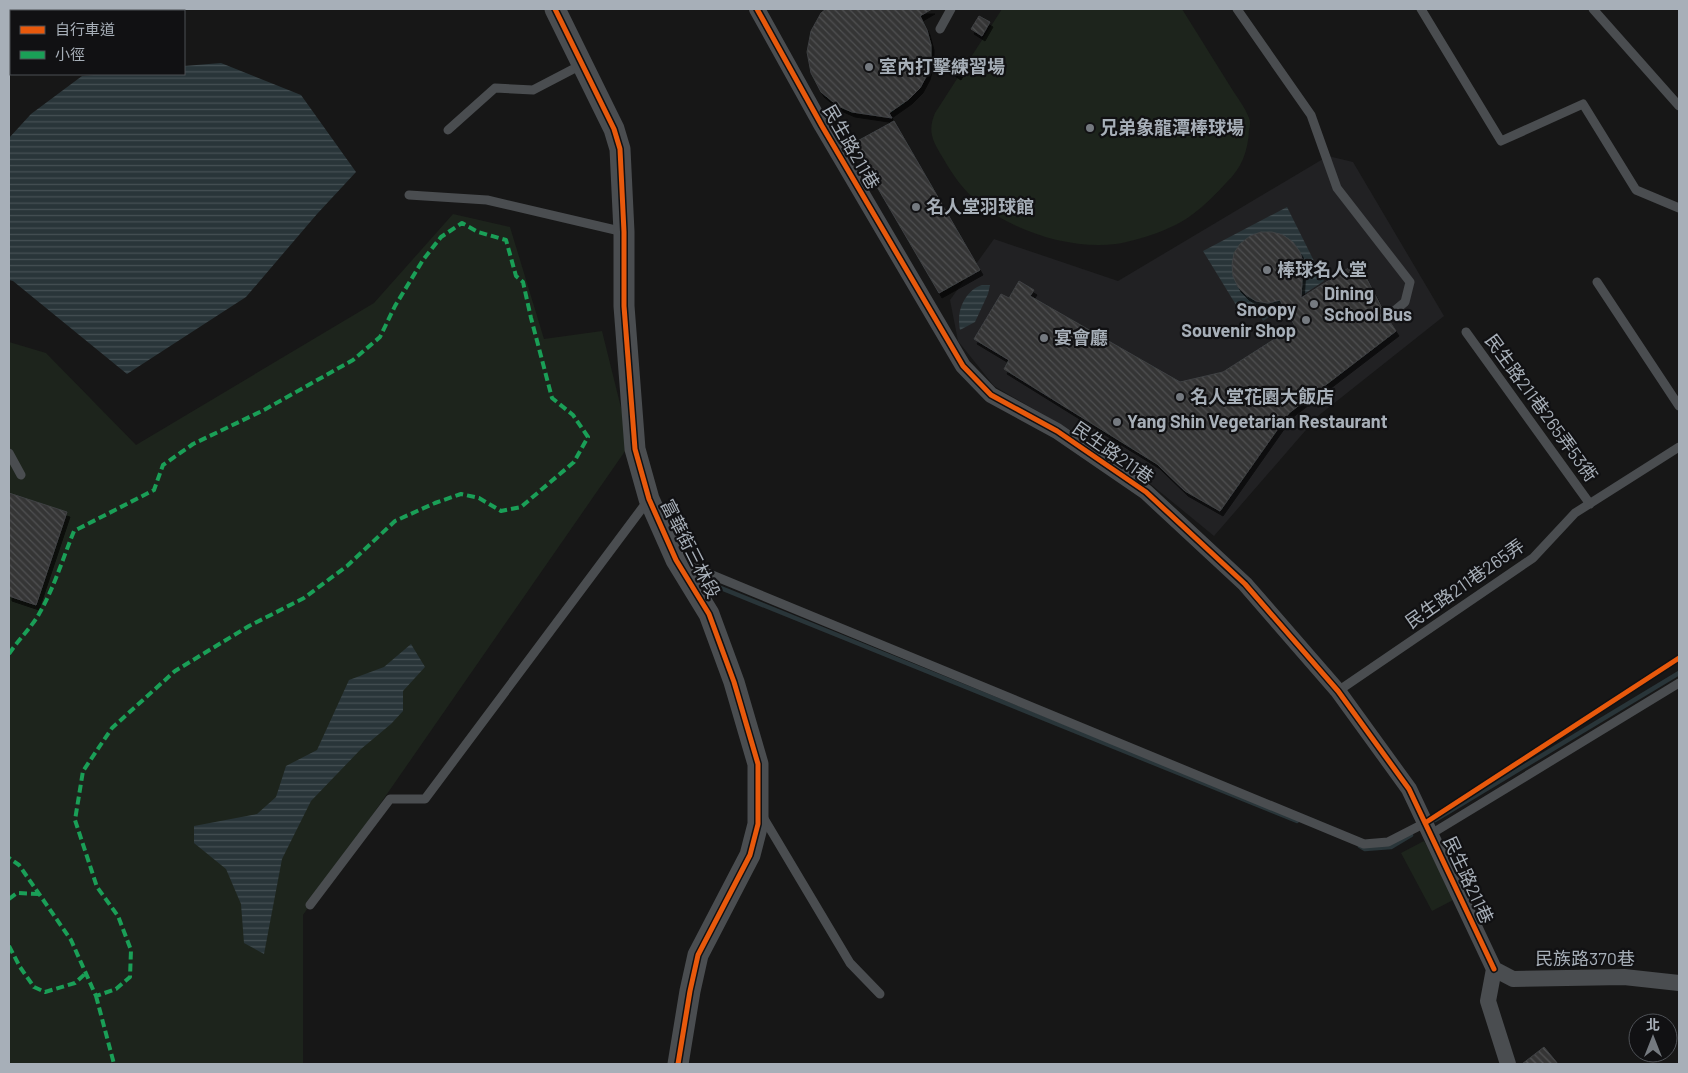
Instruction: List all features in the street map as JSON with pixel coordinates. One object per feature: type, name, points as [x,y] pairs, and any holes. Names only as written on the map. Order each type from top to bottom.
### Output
[{"type":"street","name":"富華街三林段","points":[[555,9],[614,129],[620,149],[624,232],[624,306],[635,449],[649,499],[676,560],[709,614],[734,682],[758,764],[758,824],[750,855],[698,955],[678,1064]]},
{"type":"street","name":"民生路211巷","points":[[758,9],[826,134],[963,366],[991,395],[1057,431],[1146,492],[1245,584],[1338,691],[1409,790],[1494,968]]},
{"type":"street","name":"民族路370巷","points":[[1494,968],[1512,979],[1624,977],[1679,982]]},
{"type":"street","points":[[1494,968],[1488,1001],[1508,1064]]},
{"type":"lane","points":[[940,29],[952,9]]},
{"type":"lane","points":[[1237,9],[1311,115],[1337,188],[1410,282],[1405,302],[1387,317]]},
{"type":"lane","points":[[1421,9],[1501,141],[1583,104],[1636,190],[1679,208]]},
{"type":"lane","points":[[1593,9],[1679,106]]},
{"type":"lane","points":[[448,130],[495,88],[533,90],[582,64]]},
{"type":"lane","points":[[409,195],[487,200],[624,232]]},
{"type":"lane","points":[[1597,282],[1679,406]]},
{"type":"lane","name":"民生路211巷265弄53衖","points":[[1466,332],[1590,504]]},
{"type":"lane","name":"民生路211巷265弄","points":[[1338,691],[1533,558],[1575,513],[1679,447]]},
{"type":"lane","points":[[9,453],[21,475]]},
{"type":"lane","points":[[310,905],[390,799],[425,799],[649,499]]},
{"type":"lane","points":[[676,560],[1364,844],[1388,842],[1428,828],[1679,683]]},
{"type":"lane","points":[[758,808],[850,963],[880,994]]},
{"type":"shaded area","name":"兄弟象龍潭棒球場","points":[[1002,9],[1182,9],[1250,120],[1246,152],[1232,177],[1197,211],[1185,219],[1156,233],[1116,244],[1080,244],[1062,241],[1025,230],[992,212],[973,198],[954,176],[934,141],[931,126],[935,113]]},
{"type":"shaded area","points":[[221,63],[301,95],[356,172],[317,214],[246,297],[127,374],[13,281],[9,280],[9,138],[31,114],[82,76],[185,75],[185,66]]},
{"type":"shaded area","points":[[1328,156],[1353,162],[1444,316],[1318,416],[1214,536],[1120,459],[994,386],[958,341],[950,300],[994,239],[1118,281]]},
{"type":"shaded area","points":[[1287,207],[1324,281],[1263,321],[1258,311],[1244,318],[1203,251]]},
{"type":"shaded area","points":[[453,214],[510,227],[544,339],[602,331],[630,444],[303,915],[303,1064],[9,1064],[9,342],[46,353],[136,445],[374,303]]},
{"type":"shaded area","points":[[982,285],[990,285],[988,294],[975,322],[960,330],[960,309],[970,292]]},
{"type":"shaded area","points":[[411,644],[425,667],[403,691],[403,711],[391,724],[361,749],[311,801],[282,859],[264,954],[244,943],[241,904],[226,869],[194,843],[194,826],[257,814],[276,797],[286,766],[317,750],[349,680],[384,667]]},
{"type":"shaded area","points":[[1424,841],[1455,899],[1432,911],[1401,853]]},
{"type":"building","name":"室內打擊練習場","points":[[826,9],[932,9],[920,16],[927,30],[931,45],[931,60],[927,75],[920,88],[909,99],[889,113],[892,118],[852,112],[838,106],[821,92],[811,73],[807,52],[811,31],[821,13]]},
{"type":"building","points":[[979,16],[990,22],[982,36],[971,29]]},
{"type":"building","points":[[954,56],[965,63],[958,75],[947,68]]},
{"type":"building","name":"名人堂羽球館","points":[[894,121],[980,270],[939,293],[852,144]]},
{"type":"building","name":"名人堂花園大飯店","points":[[1261,232],[1283,235],[1293,242],[1300,252],[1303,263],[1301,298],[1358,262],[1384,312],[1381,315],[1382,321],[1385,323],[1390,322],[1396,331],[1289,413],[1220,511],[1185,491],[1157,464],[1004,369],[1009,360],[974,339],[1001,294],[1009,298],[1019,281],[1034,290],[1030,296],[1180,382],[1223,372],[1295,326],[1280,300],[1268,303],[1256,301],[1238,287],[1233,276],[1234,253],[1240,244],[1250,236]]},
{"type":"building","points":[[9,493],[67,512],[36,605],[9,596]]},
{"type":"building","points":[[1544,1047],[1558,1064],[1522,1064]]},
{"type":"waterway","points":[[701,580],[1297,821]]},
{"type":"waterway","points":[[1435,820],[1679,673]]},
{"type":"waterway","points":[[1360,846],[1365,849],[1391,847],[1411,835]]},
{"type":"marked path","points":[[9,654],[36,619],[44,604],[74,531],[154,490],[163,465],[193,444],[264,410],[353,360],[380,337],[395,306],[423,260],[441,237],[462,223],[478,232],[506,240],[516,276],[523,282],[552,398],[573,415],[588,437],[574,462],[521,507],[501,511],[479,498],[461,494],[435,503],[395,521],[347,566],[304,598],[249,626],[175,671],[112,728],[83,771],[75,820],[97,887],[118,916],[131,950],[130,977],[116,989],[96,996],[71,940],[19,865],[9,858]]},
{"type":"marked path","points":[[9,899],[17,893],[39,894]]},
{"type":"marked path","points":[[9,946],[20,967],[34,987],[45,992],[75,983],[86,973]]},
{"type":"marked path","points":[[96,996],[114,1064]]},
{"type":"cycle path","points":[[555,9],[614,129],[620,149],[624,232],[624,306],[635,449],[649,499],[676,560],[709,614],[734,682],[758,764],[758,824],[750,855],[698,955],[678,1064]]},
{"type":"cycle path","points":[[757,9],[822,126],[963,366],[991,395],[1057,431],[1146,492],[1245,584],[1338,691],[1409,789],[1494,969]]},
{"type":"cycle path","points":[[1425,823],[1679,658]]},
{"type":"place","name":"室內打擊練習場","points":[[869,67]]},
{"type":"place","name":"兄弟象龍潭棒球場","points":[[1090,128]]},
{"type":"place","name":"名人堂羽球館","points":[[916,207]]},
{"type":"place","name":"棒球名人堂","points":[[1267,270]]},
{"type":"place","name":"Dining School Bus","points":[[1314,304]]},
{"type":"place","name":"Snoopy Souvenir Shop","points":[[1306,320]]},
{"type":"place","name":"宴會廳","points":[[1044,338]]},
{"type":"place","name":"名人堂花園大飯店","points":[[1180,397]]},
{"type":"place","name":"Yang Shin Vegetarian Restaurant","points":[[1117,422]]}]
